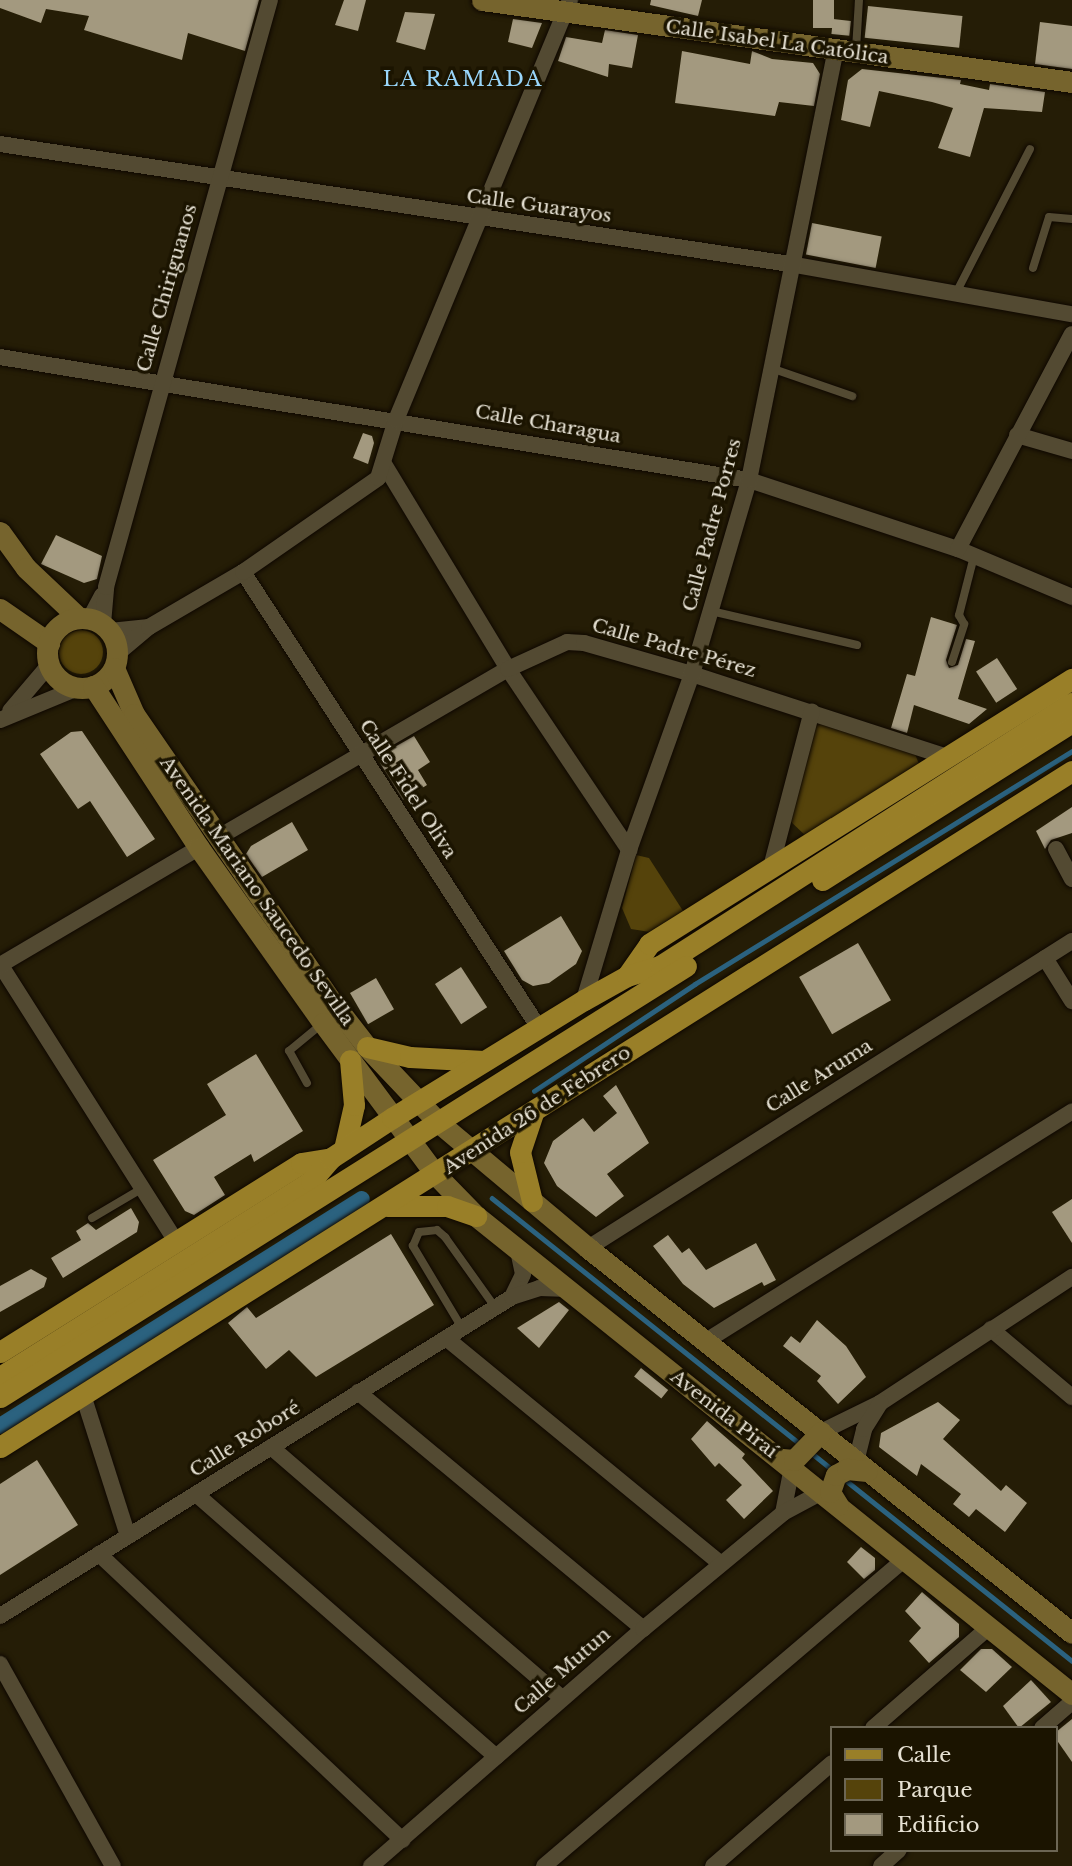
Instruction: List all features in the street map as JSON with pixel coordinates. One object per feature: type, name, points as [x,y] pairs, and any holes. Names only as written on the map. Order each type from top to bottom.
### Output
[{"type":"main road","points":[[627,976],[649,944],[770,872],[1072,680]]},
{"type":"main road","points":[[0,1377],[311,1181],[338,1153],[392,1118],[584,1000],[627,976],[660,966],[1072,703]]},
{"type":"main road","points":[[0,1397],[1072,722]]},
{"type":"main road","name":"Avenida 26 de Febrero","points":[[0,1447],[381,1206],[436,1175],[1072,771]]},
{"type":"main road","points":[[800,853],[861,838]]},
{"type":"main road","points":[[367,1047],[410,1057],[484,1061]]},
{"type":"main road","points":[[338,1153],[354,1105],[350,1060]]},
{"type":"main road","points":[[532,1201],[520,1141],[534,1112]]},
{"type":"main road","points":[[0,1352],[301,1163],[338,1153]]},
{"type":"main road","points":[[381,1206],[447,1206],[476,1216]]},
{"type":"street","name":"Calle Chiriguanos","points":[[95,623],[270,0]]},
{"type":"street","name":"Calle Isabel La Católica","points":[[482,0],[567,6],[846,51],[1072,82]]},
{"type":"street","points":[[4,717],[86,687],[149,627],[243,572],[369,486],[384,464],[396,420],[567,6]]},
{"type":"street","name":"Calle Padre Porres","points":[[584,1000],[629,850],[692,674],[749,480],[790,264],[846,51]]},
{"type":"street","name":"Calle Guarayos","points":[[0,144],[790,264],[1072,314]]},
{"type":"street","points":[[958,549],[1072,334]]},
{"type":"street","name":"Calle Charagua","points":[[0,357],[749,480],[958,549],[1072,597]]},
{"type":"street","points":[[1017,435],[1072,451]]},
{"type":"street","points":[[384,464],[508,669],[629,850]]},
{"type":"street","points":[[0,532],[26,568],[95,623],[115,661]]},
{"type":"street","name":"Calle Fidel Oliva","points":[[243,572],[539,1028]]},
{"type":"street","points":[[0,610],[49,654],[61,680],[86,687]]},
{"type":"street","points":[[4,717],[49,654],[58,628],[95,623],[149,627]]},
{"type":"street","name":"Calle Padre Pérez","points":[[219,837],[543,650],[584,642],[812,711],[948,757]]},
{"type":"street","name":"Avenida Mariano Saucedo Sevilla","points":[[115,661],[134,714],[367,1047],[418,1102]]},
{"type":"street","name":"Avenida Mariano Saucedo Sevilla","points":[[86,687],[392,1118]]},
{"type":"street","points":[[770,872],[812,711]]},
{"type":"street","points":[[177,1241],[0,964],[199,848]]},
{"type":"street","points":[[1055,849],[1072,879]]},
{"type":"street","name":"Calle Aruma","points":[[588,1248],[1072,942]]},
{"type":"street","points":[[1045,958],[1072,1001]]},
{"type":"street","points":[[418,1102],[438,1122],[588,1248],[1072,1633]]},
{"type":"street","points":[[706,1341],[1072,1111]]},
{"type":"street","name":"Avenida Piraí","points":[[392,1118],[436,1175],[476,1216],[1072,1694]]},
{"type":"street","points":[[512,1297],[523,1275],[518,1250]]},
{"type":"street","points":[[783,1513],[787,1463],[794,1460],[821,1432],[880,1403],[1072,1277]]},
{"type":"street","name":"Calle Roboré","points":[[0,1616],[512,1297],[539,1288],[568,1289]]},
{"type":"street","points":[[991,1329],[1072,1397]]},
{"type":"street","points":[[446,1338],[721,1564]]},
{"type":"street","points":[[358,1392],[643,1629]]},
{"type":"street","points":[[83,1395],[128,1536]]},
{"type":"street","points":[[802,1416],[825,1419],[880,1403]]},
{"type":"street","points":[[862,1467],[864,1429],[880,1403]]},
{"type":"street","points":[[271,1447],[562,1698]]},
{"type":"street","points":[[830,1498],[835,1475],[847,1469],[862,1467]]},
{"type":"street","points":[[196,1494],[496,1757]]},
{"type":"street","name":"Calle Mutun","points":[[371,1866],[562,1698],[783,1513],[830,1498]]},
{"type":"street","points":[[99,1554],[403,1840]]},
{"type":"street","points":[[544,1866],[905,1559]]},
{"type":"street","points":[[875,1726],[989,1627]]},
{"type":"street","points":[[0,1664],[113,1866]]},
{"type":"street","points":[[1044,1726],[1072,1702]]},
{"type":"street","points":[[713,1866],[830,1765]]},
{"type":"street","points":[[881,1866],[898,1852]]},
{"type":"lane","points":[[846,51],[859,0]]},
{"type":"lane","points":[[955,295],[1030,149]]},
{"type":"lane","points":[[1034,268],[1049,217],[1072,219]]},
{"type":"lane","points":[[771,368],[852,396]]},
{"type":"lane","points":[[952,662],[964,624],[959,615],[974,556]]},
{"type":"lane","points":[[711,611],[858,645]]},
{"type":"lane","points":[[307,1083],[289,1051],[323,1023]]},
{"type":"lane","points":[[92,1218],[143,1188]]},
{"type":"lane","points":[[462,1328],[413,1246],[419,1232],[437,1230],[445,1237],[495,1307]]},
{"type":"green space","points":[[81,630],[96,637],[103,652],[96,667],[81,674],[66,667],[59,652],[66,637]]},
{"type":"green space","points":[[815,720],[915,754],[919,764],[808,838],[788,819]]},
{"type":"green space","points":[[636,855],[649,858],[685,914],[650,932],[631,929],[622,908]]},
{"type":"building","points":[[0,0],[259,0],[245,51],[188,33],[182,60],[84,30],[89,16],[46,9],[41,23],[0,8]]},
{"type":"building","points":[[344,0],[366,0],[358,31],[335,25]]},
{"type":"building","points":[[651,0],[702,0],[698,16],[650,5]]},
{"type":"building","points":[[813,0],[834,0],[834,28],[813,28]]},
{"type":"building","points":[[868,6],[962,16],[959,48],[865,38]]},
{"type":"building","points":[[405,12],[435,14],[425,50],[396,42]]},
{"type":"building","points":[[513,19],[542,23],[532,48],[508,42]]},
{"type":"building","points":[[833,19],[851,21],[849,36],[831,34]]},
{"type":"building","points":[[1040,22],[1072,26],[1072,69],[1035,64]]},
{"type":"building","points":[[605,30],[638,35],[632,68],[609,64],[608,77],[558,61],[566,37],[602,43]]},
{"type":"building","points":[[682,51],[750,64],[752,51],[772,59],[813,63],[820,74],[814,106],[779,102],[775,116],[675,103]]},
{"type":"building","points":[[862,69],[961,80],[960,84],[989,90],[990,84],[1045,92],[1042,112],[984,108],[970,157],[938,148],[953,108],[879,91],[870,127],[841,120],[848,80]]},
{"type":"building","points":[[812,223],[882,237],[876,268],[806,254]]},
{"type":"building","points":[[363,433],[372,436],[374,443],[368,464],[353,458]]},
{"type":"building","points":[[56,535],[102,556],[97,579],[84,583],[41,564]]},
{"type":"building","points":[[931,617],[957,625],[946,660],[949,668],[958,665],[966,639],[975,641],[958,699],[987,709],[969,724],[914,705],[907,733],[891,728],[907,674],[915,676]]},
{"type":"building","points":[[997,658],[1017,689],[996,703],[976,672]]},
{"type":"building","points":[[82,731],[155,839],[127,857],[90,801],[78,809],[40,754],[71,732]]},
{"type":"building","points":[[414,736],[430,762],[418,770],[427,785],[403,800],[380,763],[384,753]]},
{"type":"building","points":[[1072,807],[1072,833],[1051,840],[1045,849],[1036,831]]},
{"type":"building","points":[[292,822],[308,850],[262,877],[246,854],[251,846]]},
{"type":"building","points":[[561,916],[582,951],[576,964],[549,983],[533,986],[522,980],[504,951]]},
{"type":"building","points":[[858,943],[891,1000],[832,1034],[799,977]]},
{"type":"building","points":[[461,967],[487,1007],[461,1024],[435,984]]},
{"type":"building","points":[[376,978],[394,1009],[368,1024],[350,993]]},
{"type":"building","points":[[256,1054],[303,1131],[254,1162],[251,1154],[214,1177],[225,1195],[194,1215],[185,1211],[153,1160],[226,1115],[207,1084]]},
{"type":"building","points":[[616,1085],[649,1143],[607,1174],[624,1196],[596,1217],[557,1186],[544,1163],[553,1141],[583,1118],[594,1132],[617,1113],[603,1096]]},
{"type":"building","points":[[1072,1199],[1072,1243],[1052,1212]]},
{"type":"building","points":[[131,1208],[139,1222],[137,1232],[63,1278],[51,1258],[81,1240],[76,1231],[88,1223],[96,1230]]},
{"type":"building","points":[[391,1234],[434,1305],[316,1377],[289,1350],[266,1369],[228,1323],[247,1307],[256,1318]]},
{"type":"building","points":[[668,1235],[682,1253],[689,1248],[706,1270],[756,1243],[776,1280],[764,1286],[762,1282],[714,1308],[683,1284],[653,1246]]},
{"type":"building","points":[[31,1269],[47,1278],[44,1287],[0,1312],[0,1286]]},
{"type":"building","points":[[559,1302],[569,1310],[539,1348],[517,1328]]},
{"type":"building","points":[[817,1320],[846,1346],[866,1377],[838,1404],[817,1381],[821,1376],[783,1346],[791,1336],[800,1343]]},
{"type":"building","points":[[641,1368],[668,1390],[661,1399],[634,1377]]},
{"type":"building","points":[[938,1402],[960,1420],[943,1439],[1001,1491],[1006,1485],[1027,1503],[1005,1532],[976,1509],[969,1517],[953,1504],[961,1494],[921,1464],[917,1476],[879,1447],[881,1433]]},
{"type":"building","points":[[707,1421],[745,1454],[742,1458],[773,1491],[744,1519],[726,1500],[742,1485],[719,1463],[715,1467],[691,1439]]},
{"type":"building","points":[[37,1460],[78,1525],[0,1575],[0,1484]]},
{"type":"building","points":[[861,1547],[875,1558],[875,1570],[864,1579],[847,1562]]},
{"type":"building","points":[[922,1592],[959,1624],[959,1637],[929,1663],[909,1641],[921,1628],[905,1611]]},
{"type":"building","points":[[981,1649],[992,1649],[1012,1667],[986,1692],[960,1670]]},
{"type":"building","points":[[1031,1680],[1051,1702],[1021,1726],[1018,1726],[1003,1706]]},
{"type":"building","points":[[1072,1719],[1072,1762],[1058,1742],[1058,1730]]},
{"type":"waterway","points":[[534,1091],[695,984],[1072,751]]},
{"type":"waterway","points":[[492,1198],[801,1445]]},
{"type":"waterway","points":[[0,1426],[362,1199]]},
{"type":"waterway","points":[[813,1454],[829,1467]]},
{"type":"waterway","points":[[843,1478],[1072,1661]]},
{"type":"district","name":"LA RAMADA","points":[[463,79]]}]
